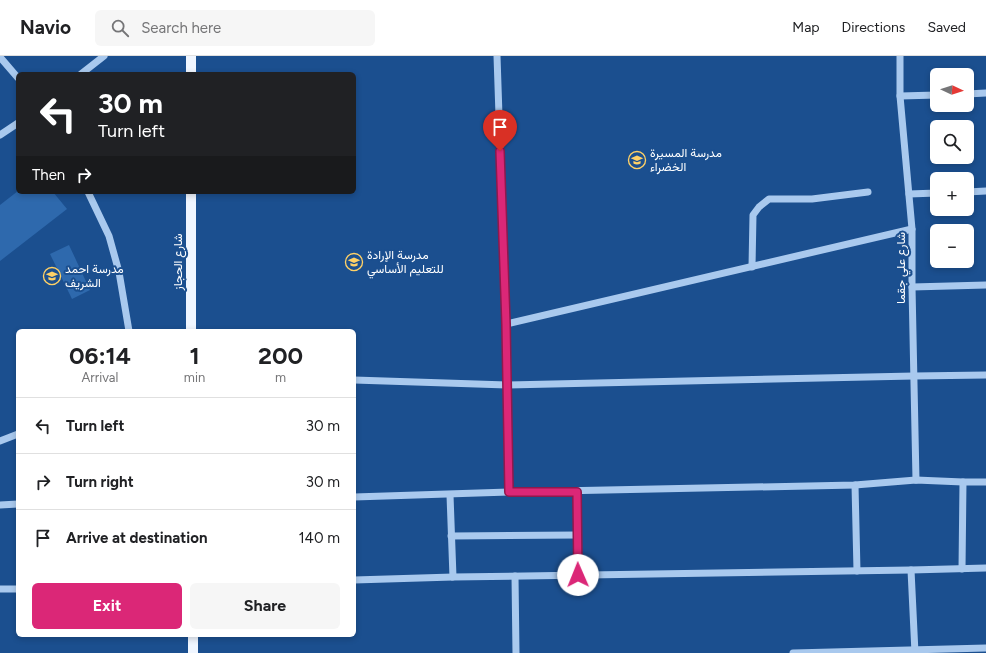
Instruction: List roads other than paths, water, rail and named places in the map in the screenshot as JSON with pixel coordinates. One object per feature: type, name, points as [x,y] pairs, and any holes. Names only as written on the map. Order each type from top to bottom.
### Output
[{"type":"main road","points":[[191,56],[191,72]]},
{"type":"main road","name":"شارع الحجاز","points":[[191,194],[192,329]]},
{"type":"main road","points":[[193,637],[193,653]]},
{"type":"street","points":[[0,56],[16,76]]},
{"type":"street","points":[[84,72],[104,56]]},
{"type":"street","points":[[497,56],[506,324],[509,492]]},
{"type":"street","name":"شارع علي جقما","points":[[900,56],[900,96],[912,229],[916,480]]},
{"type":"street","points":[[974,94],[986,93]]},
{"type":"street","points":[[900,96],[930,94]]},
{"type":"street","points":[[0,135],[16,124]]},
{"type":"street","points":[[974,192],[986,191]]},
{"type":"street","points":[[752,267],[753,214],[769,199],[812,199],[868,192]]},
{"type":"street","points":[[909,194],[930,193]]},
{"type":"street","points":[[89,194],[109,236],[118,272],[129,329]]},
{"type":"street","points":[[506,324],[912,229]]},
{"type":"street","points":[[912,287],[986,285]]},
{"type":"street","points":[[356,380],[507,385],[986,375]]},
{"type":"street","points":[[0,441],[16,435]]},
{"type":"street","points":[[356,497],[509,492],[577,492],[855,485],[916,480],[986,482]]},
{"type":"street","points":[[962,569],[963,482]]},
{"type":"street","points":[[855,485],[857,571]]},
{"type":"street","points":[[577,492],[578,575]]},
{"type":"street","points":[[450,495],[453,577]]},
{"type":"street","points":[[0,505],[16,504]]},
{"type":"street","points":[[452,536],[577,535]]},
{"type":"street","points":[[356,580],[986,568]]},
{"type":"street","points":[[910,570],[914,652]]},
{"type":"street","points":[[515,576],[516,653]]},
{"type":"street","points":[[0,589],[16,589]]},
{"type":"street","points":[[793,653],[914,652],[986,648]]},
{"type":"place","name":"مدرسة المسيرة الخضراء","points":[[637,160]]},
{"type":"place","name":"مدرسة الإرادة للتعليم الأساسي","points":[[354,262]]},
{"type":"place","name":"مدرسة احمد الشريف","points":[[52,276]]}]
